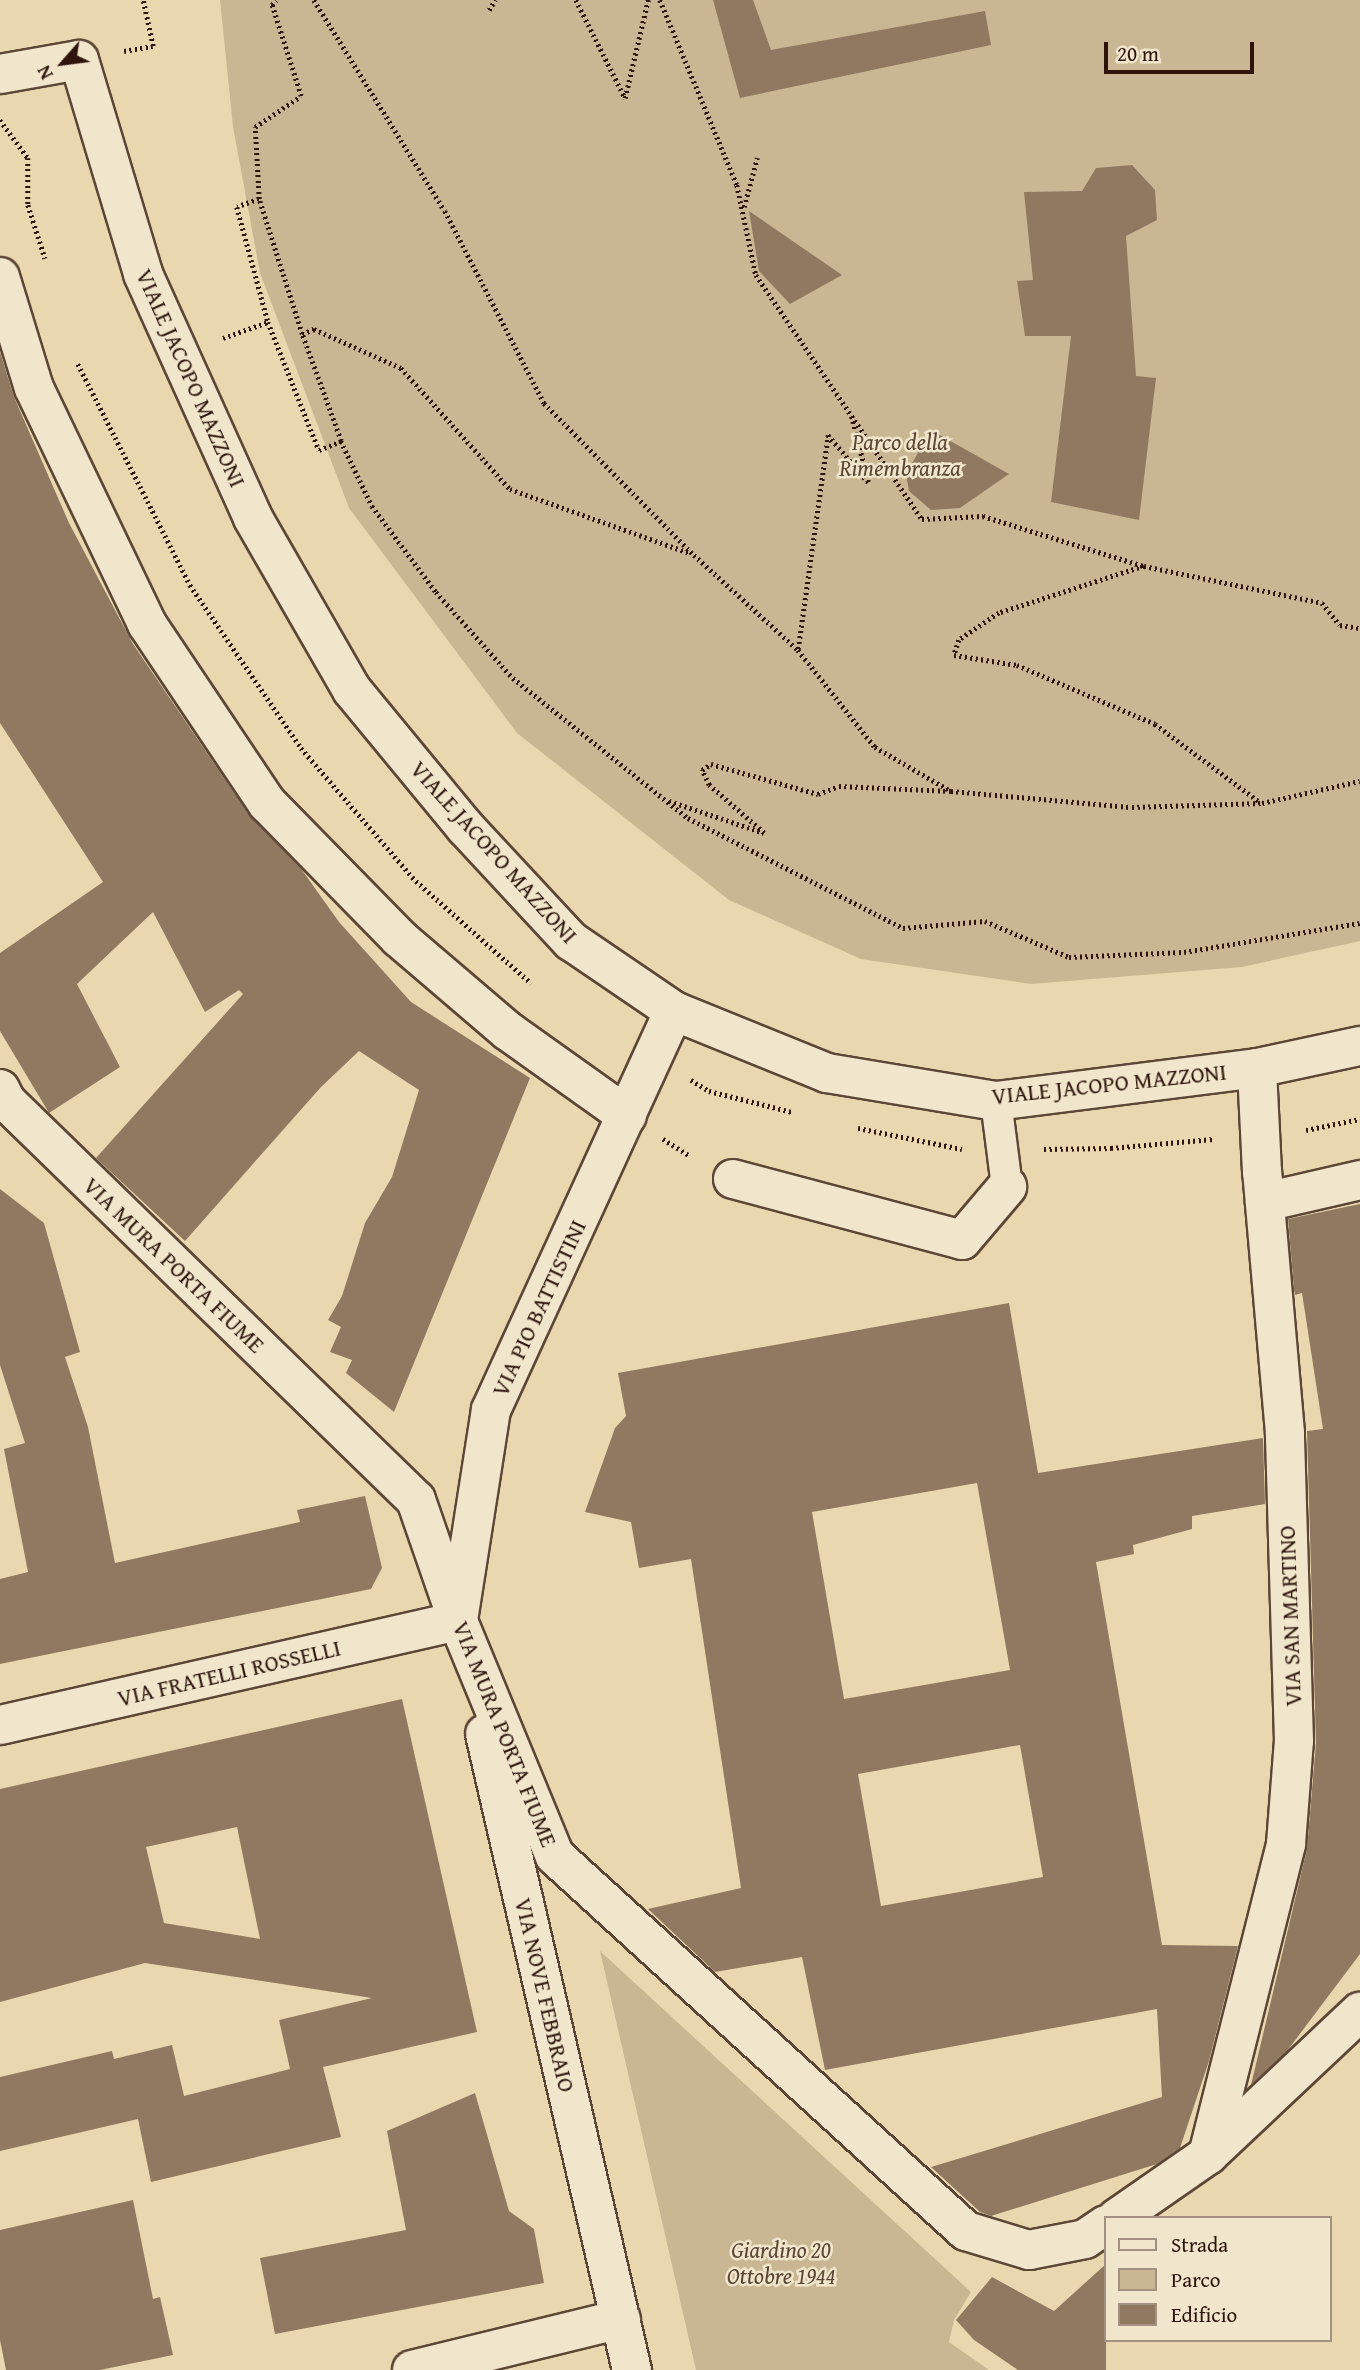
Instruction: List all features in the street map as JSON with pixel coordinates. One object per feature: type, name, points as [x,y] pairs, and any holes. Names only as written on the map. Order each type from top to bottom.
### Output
[{"type":"street","points":[[0,74],[79,60]]},
{"type":"street","name":"VIALE JACOPO MAZZONI","points":[[79,60],[144,274],[253,518],[352,691],[465,827],[571,942],[674,1011],[827,1073],[996,1101],[1257,1068],[1360,1046]]},
{"type":"street","points":[[0,277],[34,388],[148,624],[267,803],[399,938],[508,1031],[627,1116]]},
{"type":"street","name":"VIA PIO BATTISTINI","points":[[458,1621],[491,1410],[674,1011]]},
{"type":"street","name":"VIA SAN MARTINO","points":[[1208,2155],[1286,1844],[1294,1741],[1285,1433],[1265,1202],[1257,1068]]},
{"type":"street","name":"VIA MURA PORTA FIUME","points":[[2,1097],[416,1500],[458,1621],[555,1856],[966,2231],[1029,2250],[1086,2239],[1104,2226]]},
{"type":"street","points":[[733,1179],[961,1240],[1007,1187]]},
{"type":"street","points":[[1265,1202],[1360,1180]]},
{"type":"street","name":"VIA FRATELLI ROSSELLI","points":[[0,1725],[458,1621]]},
{"type":"street","name":"VIA NOVE FEBBRAIO","points":[[458,1621],[632,2370]]},
{"type":"street","points":[[1120,2216],[1208,2155],[1360,2012]]},
{"type":"street","points":[[412,2370],[621,2319]]},
{"type":"lane","points":[[996,1101],[1007,1187]]},
{"type":"path","points":[[79,60],[153,46],[143,0]]},
{"type":"path","points":[[276,0],[272,5],[301,96],[255,127],[260,199],[302,334],[341,441],[372,506],[470,630],[513,678],[688,818],[903,928],[985,921],[1069,957],[1184,952],[1360,923]]},
{"type":"path","points":[[314,0],[445,211],[544,403],[694,555],[798,650],[876,747],[951,792]]},
{"type":"path","points":[[489,10],[495,0]]},
{"type":"path","points":[[576,0],[625,98],[648,0]]},
{"type":"path","points":[[660,0],[744,207],[756,275],[922,519],[983,516],[1144,566],[1322,603],[1340,625],[1360,628]]},
{"type":"path","points":[[0,120],[27,158],[28,205],[49,271]]},
{"type":"path","points":[[744,207],[757,158]]},
{"type":"path","points":[[260,199],[237,207],[268,322],[319,450],[341,441]]},
{"type":"path","points":[[302,334],[314,329],[401,368],[510,489],[694,555]]},
{"type":"path","points":[[74,351],[190,585],[301,748],[416,881],[531,983]]},
{"type":"path","points":[[798,650],[828,435],[868,482],[850,411]]},
{"type":"path","points":[[1144,566],[999,614],[959,640],[954,655],[1017,665],[1155,724],[1262,803]]},
{"type":"path","points":[[663,799],[764,833],[709,785],[702,770],[719,764],[818,794],[839,786],[1132,807],[1262,803],[1360,781]]},
{"type":"green space","name":"Parco della Rimembranza","points":[[220,0],[1360,0],[1360,941],[1242,967],[1031,984],[861,959],[729,900],[517,733],[349,508],[260,273],[233,127]]},
{"type":"green space","name":"Giardino 20 Ottobre 1944","points":[[600,1951],[971,2292],[954,2320],[949,2342],[989,2370],[696,2370]]},
{"type":"building","points":[[713,0],[753,0],[771,50],[985,11],[991,45],[740,98]]},
{"type":"building","points":[[1132,165],[1155,190],[1157,220],[1126,236],[1136,376],[1156,378],[1139,520],[1051,502],[1071,336],[1025,336],[1017,281],[1033,280],[1024,192],[1082,191],[1096,168]]},
{"type":"building","points":[[749,211],[842,275],[790,304],[759,271]]},
{"type":"building","points":[[0,352],[14,397],[69,523],[133,644],[249,815],[302,870],[339,922],[411,1002],[530,1078],[394,1412],[346,1373],[352,1360],[330,1352],[341,1327],[328,1320],[342,1296],[365,1223],[392,1177],[419,1090],[359,1051],[321,1087],[185,1241],[96,1158],[243,994],[239,990],[205,1012],[153,912],[77,984],[120,1067],[49,1113],[0,1031],[0,953],[103,882],[0,723]]},
{"type":"building","points":[[931,430],[1009,474],[960,508],[931,510],[909,491],[906,474]]},
{"type":"building","points":[[0,1189],[44,1223],[80,1352],[65,1357],[88,1427],[115,1563],[300,1522],[297,1510],[365,1496],[382,1568],[371,1589],[0,1664],[0,1579],[28,1572],[4,1449],[25,1443],[0,1365]]},
{"type":"building","points":[[1360,1204],[1360,1954],[1287,2051],[1251,2085],[1307,1849],[1316,1743],[1307,1431],[1323,1429],[1302,1293],[1295,1295],[1294,1290],[1288,1219]]},
{"type":"building","points":[[1009,1303],[1038,1473],[1263,1438],[1265,1504],[1192,1516],[1192,1529],[1133,1545],[1134,1554],[1096,1562],[1162,1945],[1238,1946],[1209,2061],[1180,2148],[1157,2164],[991,2216],[980,2212],[931,2167],[1162,2097],[1157,2009],[825,2070],[802,1957],[715,1972],[648,1909],[741,1888],[691,1559],[639,1568],[631,1522],[585,1512],[615,1428],[626,1416],[618,1373]],"holes":[[[977,1483],[1010,1670],[844,1699],[812,1512]],[[1020,1745],[1043,1877],[881,1906],[858,1774]]]},
{"type":"building","points":[[402,1699],[477,2032],[323,2067],[341,2137],[151,2182],[138,2119],[0,2151],[0,2077],[112,2051],[114,2059],[172,2045],[184,2096],[290,2069],[279,2020],[372,1998],[145,1963],[0,2002],[0,1789]],"holes":[[[237,1827],[260,1939],[164,1923],[146,1847]]]},
{"type":"building","points":[[475,2093],[509,2211],[534,2229],[544,2283],[275,2334],[260,2258],[406,2230],[387,2131]]},
{"type":"building","points":[[133,2200],[153,2299],[160,2297],[173,2355],[100,2370],[6,2370],[0,2340],[0,2230]]},
{"type":"building","points":[[1104,2266],[1106,2370],[1018,2370],[974,2340],[956,2320],[992,2277],[1054,2311]]}]
